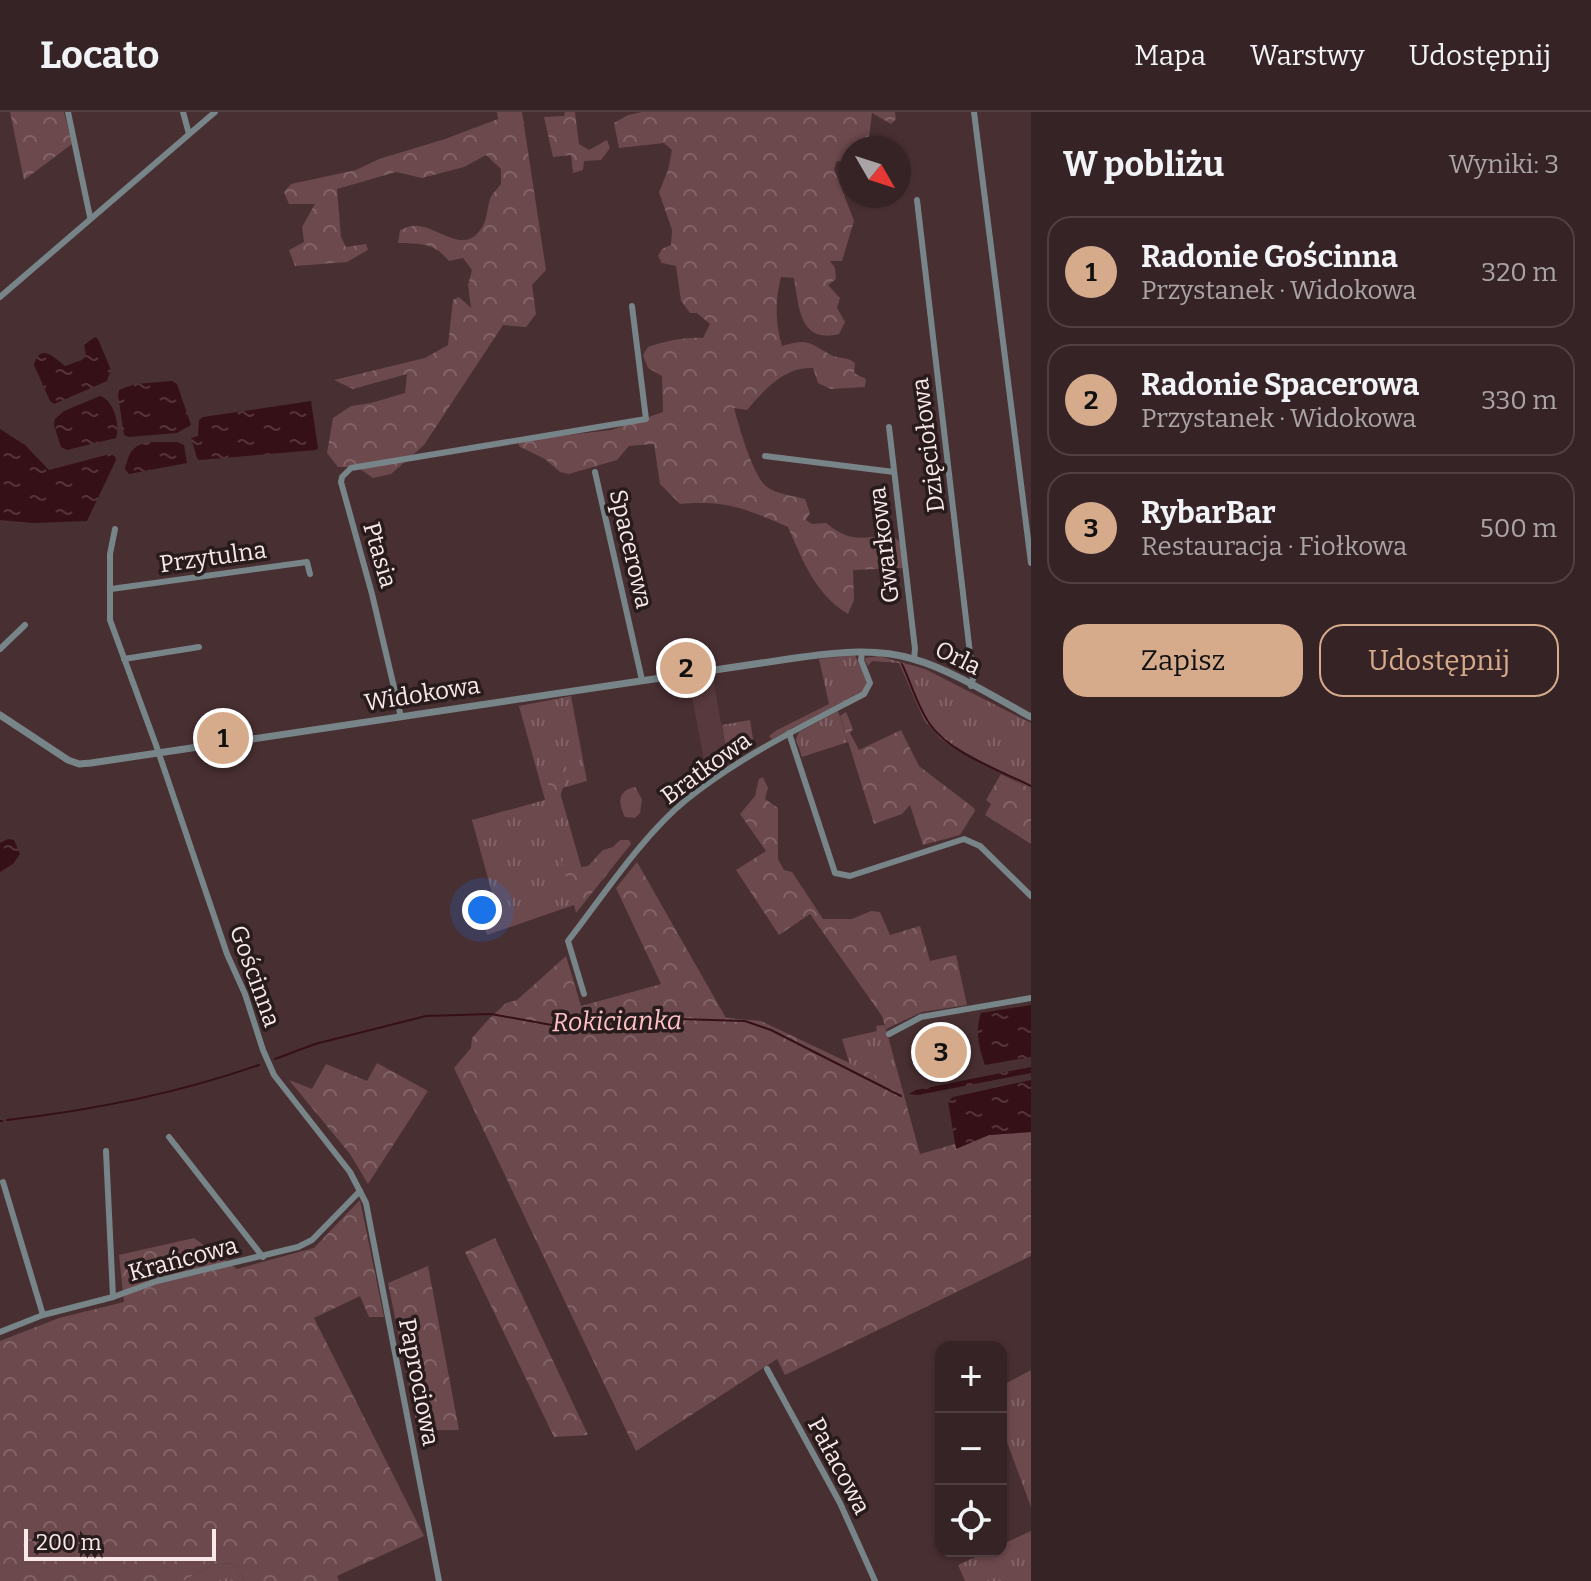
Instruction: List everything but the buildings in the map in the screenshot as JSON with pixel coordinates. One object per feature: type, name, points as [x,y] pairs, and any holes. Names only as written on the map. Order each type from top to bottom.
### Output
[{"type":"street","points":[[68,112],[90,217]]},
{"type":"street","points":[[183,112],[189,134]]},
{"type":"street","points":[[0,297],[215,112]]},
{"type":"street","points":[[974,112],[1031,563]]},
{"type":"street","name":"Dzięciołowa","points":[[917,200],[973,679],[971,686]]},
{"type":"street","name":"Ptasia","points":[[401,717],[341,482],[345,472],[351,468],[646,419],[632,306]]},
{"type":"street","name":"Gwarkowa","points":[[889,427],[914,659]]},
{"type":"street","points":[[765,456],[894,472]]},
{"type":"street","name":"Spacerowa","points":[[595,472],[642,680]]},
{"type":"street","name":"Gościnna","points":[[115,529],[110,554],[110,620],[227,954],[245,994],[268,1062],[287,1094],[337,1155],[360,1191]]},
{"type":"street","name":"Przytulna","points":[[111,589],[307,562],[310,574]]},
{"type":"street","points":[[0,649],[25,625]]},
{"type":"street","points":[[124,659],[199,647]]},
{"type":"street","name":"Orla","points":[[862,652],[914,659],[1031,717]]},
{"type":"street","name":"Widokowa","points":[[0,715],[62,757],[79,764],[795,658],[862,652]]},
{"type":"street","name":"Bratkowa","points":[[584,994],[568,941],[651,835],[685,801],[753,754],[864,694],[870,683],[861,660],[862,652]]},
{"type":"street","points":[[789,733],[835,873],[850,876],[964,839],[980,846],[1031,896]]},
{"type":"street","points":[[889,1034],[921,1017],[1031,998]]},
{"type":"street","name":"Krańcowa","points":[[169,1137],[263,1257]]},
{"type":"street","name":"Krańcowa","points":[[106,1151],[113,1297]]},
{"type":"street","points":[[3,1182],[43,1315]]},
{"type":"street","name":"Krańcowa","points":[[0,1332],[43,1315],[113,1297],[157,1281],[298,1247],[312,1240],[360,1191]]},
{"type":"street","name":"Paprociowa","points":[[360,1191],[366,1203],[439,1581]]},
{"type":"street","name":"Pałacowa","points":[[767,1369],[840,1503],[875,1581]]},
{"type":"shaded area","points":[[713,677],[728,763],[707,777],[689,680]]},
{"type":"green space","points":[[10,112],[64,112],[72,144],[24,180]]},
{"type":"green space","points":[[497,112],[522,112],[546,270],[532,285],[536,314],[526,327],[503,325],[424,445],[391,474],[373,478],[357,467],[338,467],[327,453],[333,418],[351,406],[405,393],[407,374],[353,389],[334,380],[425,358],[448,345],[453,300],[459,297],[471,308],[468,285],[472,270],[463,258],[449,261],[432,247],[398,243],[400,230],[418,226],[456,239],[471,239],[483,226],[490,199],[501,184],[501,169],[486,155],[464,167],[422,178],[396,172],[337,189],[341,237],[346,247],[366,244],[368,250],[347,262],[295,266],[289,250],[304,242],[302,227],[315,204],[289,204],[284,192],[291,184],[356,170],[379,159],[445,139],[498,119]]},
{"type":"green space","points":[[565,112],[575,112],[579,144],[589,150],[607,140],[610,148],[601,160],[584,161],[583,170],[573,173],[571,155],[553,157],[544,117],[564,116]]},
{"type":"green space","points":[[642,112],[895,112],[896,119],[891,124],[872,113],[869,136],[839,136],[839,161],[834,169],[839,182],[839,208],[849,208],[854,221],[842,261],[830,261],[835,268],[836,279],[828,285],[840,298],[837,308],[845,322],[839,334],[826,336],[809,328],[800,311],[794,278],[781,277],[778,295],[777,320],[782,346],[808,343],[831,355],[846,358],[855,363],[854,373],[866,379],[865,387],[831,389],[818,383],[813,368],[803,368],[776,381],[747,410],[734,408],[747,450],[762,481],[775,491],[805,499],[810,513],[806,520],[812,524],[826,523],[850,537],[892,535],[901,543],[903,568],[853,570],[854,600],[848,614],[818,587],[788,527],[736,507],[711,503],[680,504],[660,484],[654,444],[629,446],[617,460],[569,474],[560,472],[545,459],[520,447],[517,441],[611,430],[663,412],[662,376],[648,368],[643,355],[648,347],[662,343],[703,338],[710,324],[697,313],[690,313],[681,301],[676,266],[662,263],[658,256],[662,249],[671,245],[672,230],[659,192],[672,150],[664,143],[619,148],[614,123]]},
{"type":"green space","points":[[855,655],[867,680],[865,690],[772,739],[769,736],[829,704],[819,659]]},
{"type":"green space","points":[[879,656],[925,669],[1031,723],[1031,789],[941,739],[924,720],[899,663],[872,661],[868,666],[864,658]]},
{"type":"green space","points":[[571,696],[587,781],[559,789],[587,887],[574,905],[487,935],[476,898],[492,893],[472,820],[545,800],[519,706]]},
{"type":"green space","points":[[838,711],[848,742],[802,757],[796,739],[799,732]]},
{"type":"green space","points":[[846,712],[853,729],[850,733],[859,750],[901,730],[919,766],[974,808],[960,835],[923,845],[910,805],[902,814],[874,824],[840,716]]},
{"type":"green space","points":[[750,720],[754,745],[728,763],[722,725]]},
{"type":"green space","points":[[566,765],[561,794],[558,803],[554,804],[546,777],[548,768]]},
{"type":"green space","points":[[1001,774],[1031,789],[1031,844],[985,815],[991,804],[986,800]]},
{"type":"green space","points":[[763,777],[768,788],[765,799],[778,808],[778,859],[784,870],[792,872],[823,919],[852,919],[871,911],[880,912],[890,935],[920,926],[930,961],[956,955],[967,1005],[922,1012],[886,1029],[882,1016],[810,914],[779,935],[736,870],[766,851],[740,814],[755,796],[759,779]]},
{"type":"green space","points":[[635,787],[642,799],[640,813],[635,818],[625,817],[621,807],[622,795]]},
{"type":"green space","points":[[620,840],[629,840],[631,844],[576,913],[561,863],[566,855],[576,857],[580,867],[588,866],[603,850],[613,847]]},
{"type":"green space","points":[[637,862],[726,1018],[761,1021],[902,1088],[920,1154],[955,1144],[957,1148],[989,1135],[1031,1132],[1031,1256],[785,1375],[777,1359],[636,1451],[454,1068],[471,1048],[472,1038],[488,1020],[506,1003],[517,1000],[566,956],[581,1006],[661,984],[616,888]]},
{"type":"green space","points":[[884,1025],[902,1088],[850,1065],[842,1039],[877,1031],[876,1026]]},
{"type":"green space","points":[[377,1063],[428,1091],[368,1184],[350,1154],[289,1080],[312,1089],[326,1064],[367,1081]]},
{"type":"green space","points":[[360,1200],[384,1317],[369,1317],[360,1296],[314,1318],[424,1536],[337,1576],[339,1581],[245,1581],[236,1566],[229,1563],[212,1565],[183,1581],[0,1581],[0,1341],[59,1318],[124,1302],[119,1255],[194,1238],[237,1269],[314,1248]]},
{"type":"green space","points":[[495,1238],[588,1435],[554,1437],[465,1252]]},
{"type":"green space","points":[[428,1266],[459,1430],[418,1430],[388,1283]]},
{"type":"green space","points":[[1031,1370],[1031,1507],[1007,1442],[1007,1383]]},
{"type":"green space","points":[[1031,1531],[1031,1581],[965,1581],[958,1565],[975,1557],[1007,1557],[1007,1542]]},
{"type":"green space","points":[[229,1563],[236,1566],[245,1581],[183,1581],[212,1565]]},
{"type":"water","points":[[95,337],[111,370],[107,381],[54,404],[34,365],[37,358],[40,354],[48,354],[65,366],[82,360],[86,355],[84,345]]},
{"type":"water","points":[[172,381],[177,384],[191,425],[177,433],[124,435],[119,390],[135,384]]},
{"type":"water","points":[[100,396],[109,402],[115,414],[116,438],[67,450],[61,447],[55,419],[64,411]]},
{"type":"water","points":[[311,401],[316,450],[197,458],[191,438],[198,436],[199,420],[203,417]]},
{"type":"water","points":[[0,429],[25,445],[49,470],[115,455],[116,460],[87,521],[33,523],[0,520]]},
{"type":"water","points":[[153,442],[184,445],[187,463],[129,474],[125,470],[134,448]]},
{"type":"water","points":[[14,840],[20,854],[13,864],[0,872],[0,843]]},
{"type":"water","points":[[1031,1005],[1031,1057],[985,1065],[978,1039],[981,1013]]},
{"type":"water","points":[[1031,1067],[1031,1073],[918,1095],[909,1094],[916,1090]]},
{"type":"water","points":[[1031,1080],[1031,1132],[989,1135],[956,1149],[948,1101],[953,1097]]},
{"type":"waterway","points":[[902,664],[921,709],[938,733],[976,760],[1031,786]]},
{"type":"waterway","name":"Rokicianka","points":[[275,1059],[315,1044],[426,1016],[491,1014],[557,1026],[613,1017],[745,1021],[771,1030],[901,1096]]},
{"type":"waterway","name":"Rokicianka","points":[[7,1120],[135,1100],[259,1065]]},
{"type":"place","name":"Radonie Spacerowa","points":[[686,668]]},
{"type":"place","name":"Radonie Gościnna","points":[[223,738]]},
{"type":"place","name":"RybarBar","points":[[941,1052]]}]
